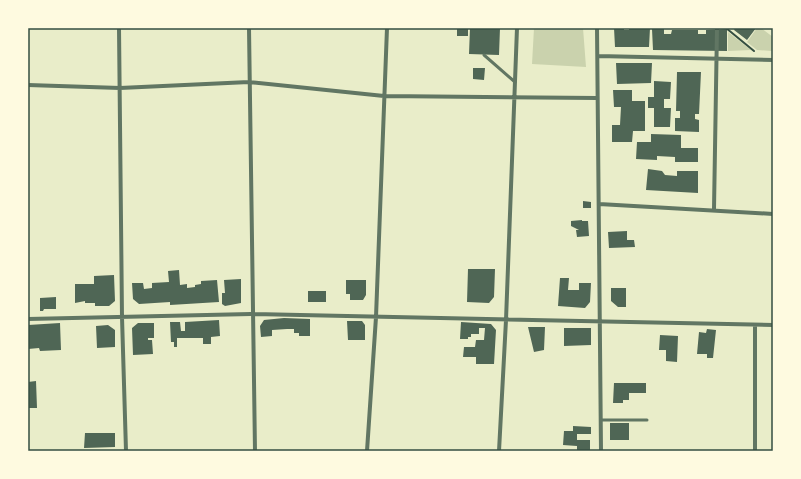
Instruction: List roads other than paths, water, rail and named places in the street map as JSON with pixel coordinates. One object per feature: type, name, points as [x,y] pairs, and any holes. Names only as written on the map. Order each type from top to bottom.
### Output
[{"type":"street","points":[[119,28],[122,317],[126,451]]},
{"type":"street","points":[[249,28],[251,314],[254,451]]},
{"type":"street","points":[[367,451],[376,317],[387,28]]},
{"type":"street","points":[[499,451],[506,320],[517,28]]},
{"type":"street","points":[[597,28],[601,451]]},
{"type":"street","points":[[714,209],[717,28]]},
{"type":"street","points":[[598,56],[773,60]]},
{"type":"street","points":[[28,85],[120,88],[249,82],[384,96],[597,98]]},
{"type":"street","points":[[598,204],[714,209],[773,214]]},
{"type":"street","points":[[28,319],[251,314],[773,325]]},
{"type":"street","points":[[755,325],[756,451]]},
{"type":"lane","points":[[484,55],[515,82]]},
{"type":"lane","points":[[601,420],[647,420]]}]
